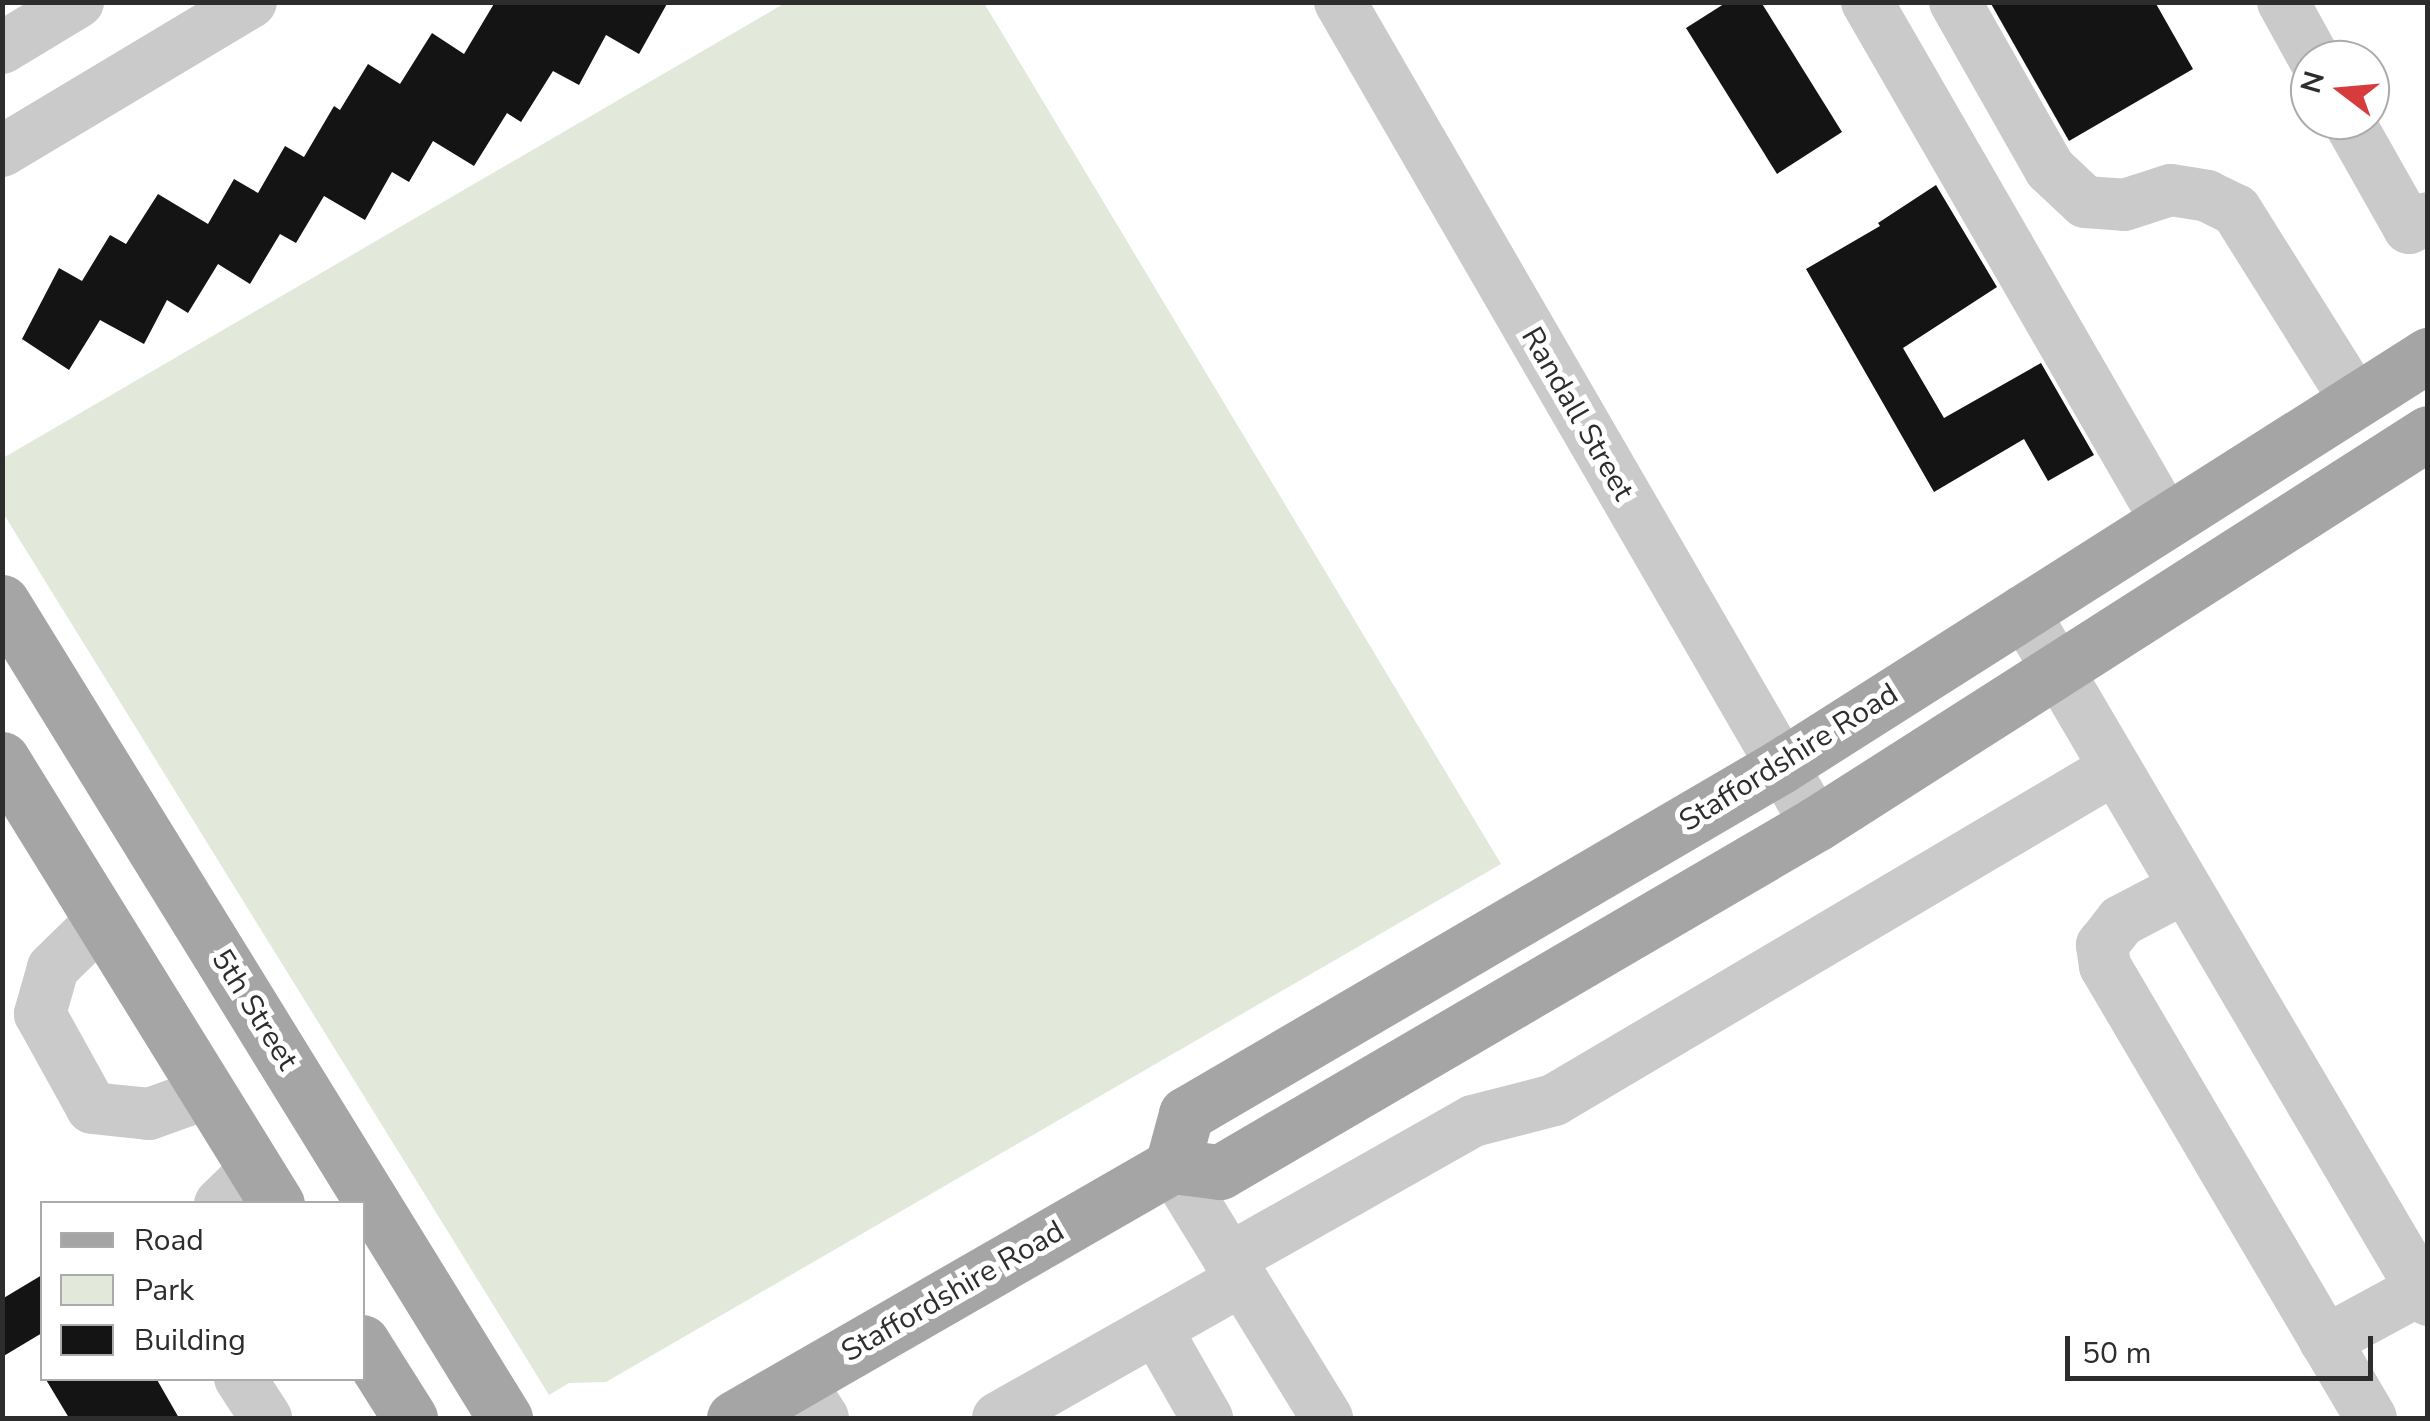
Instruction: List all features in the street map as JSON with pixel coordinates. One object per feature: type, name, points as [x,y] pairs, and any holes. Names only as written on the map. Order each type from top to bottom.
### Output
[{"type":"main road","name":"Staffordshire Road","points":[[734,1418],[811,1400],[1172,1166],[1186,1114],[1781,766],[2354,398],[2428,355]]},
{"type":"main road","points":[[1172,1166],[1220,1172],[1816,824],[2428,433]]},
{"type":"main road","name":"5th Street","points":[[2,602],[505,1418]]},
{"type":"main road","points":[[2,759],[208,1093],[251,1192],[325,1126]]},
{"type":"main road","points":[[102,920],[172,876]]},
{"type":"main road","points":[[365,1347],[410,1418]]},
{"type":"street","points":[[2,48],[78,2]]},
{"type":"street","points":[[2,151],[251,2]]},
{"type":"street","name":"Randall Street","points":[[1340,2],[1816,824]]},
{"type":"street","points":[[1868,2],[2166,520]]},
{"type":"street","points":[[1955,2],[2050,169],[2085,202],[2124,206],[2171,190],[2207,196],[2236,210],[2354,398]]},
{"type":"street","points":[[2282,2],[2304,40]]},
{"type":"street","points":[[2359,140],[2409,228],[2428,218]]},
{"type":"street","points":[[2023,611],[2424,1295],[2325,1341]]},
{"type":"street","points":[[998,1418],[1059,1404],[1235,1270],[1474,1121],[1554,1100],[2114,769]]},
{"type":"street","points":[[2184,888],[2121,921],[2102,944],[2105,966],[2371,1418]]},
{"type":"street","points":[[102,920],[53,968],[40,1014],[92,1108],[149,1114],[208,1093]]},
{"type":"street","points":[[1172,1166],[1327,1418]]},
{"type":"street","points":[[1156,1329],[1207,1418]]},
{"type":"street","points":[[242,1381],[266,1418]]},
{"type":"green space","points":[[785,3],[984,3],[1501,864],[606,1382],[569,1383],[549,1395],[3,513],[3,458]]},
{"type":"building","points":[[495,2],[668,2],[639,54],[606,35],[579,85],[553,71],[521,122],[507,113],[474,166],[433,141],[409,182],[392,172],[365,220],[324,196],[296,243],[280,234],[250,284],[218,264],[188,313],[167,300],[144,344],[100,320],[69,370],[22,339],[59,268],[82,281],[110,235],[126,244],[158,194],[208,224],[234,179],[258,193],[285,146],[304,157],[334,106],[340,110],[368,64],[400,84],[432,33],[464,54]]},
{"type":"building","points":[[1727,2],[1761,2],[1842,132],[1777,174],[1686,28]]},
{"type":"building","points":[[1990,2],[2155,2],[2193,69],[2069,141]]},
{"type":"building","points":[[1936,185],[1997,287],[1903,348],[1944,418],[2041,363],[2094,455],[2048,481],[2024,439],[1934,492],[1806,269],[1880,226],[1878,223]]},
{"type":"building","points":[[40,1276],[40,1334],[2,1357],[2,1299]]},
{"type":"building","points":[[47,1381],[158,1381],[179,1418],[69,1418]]}]
